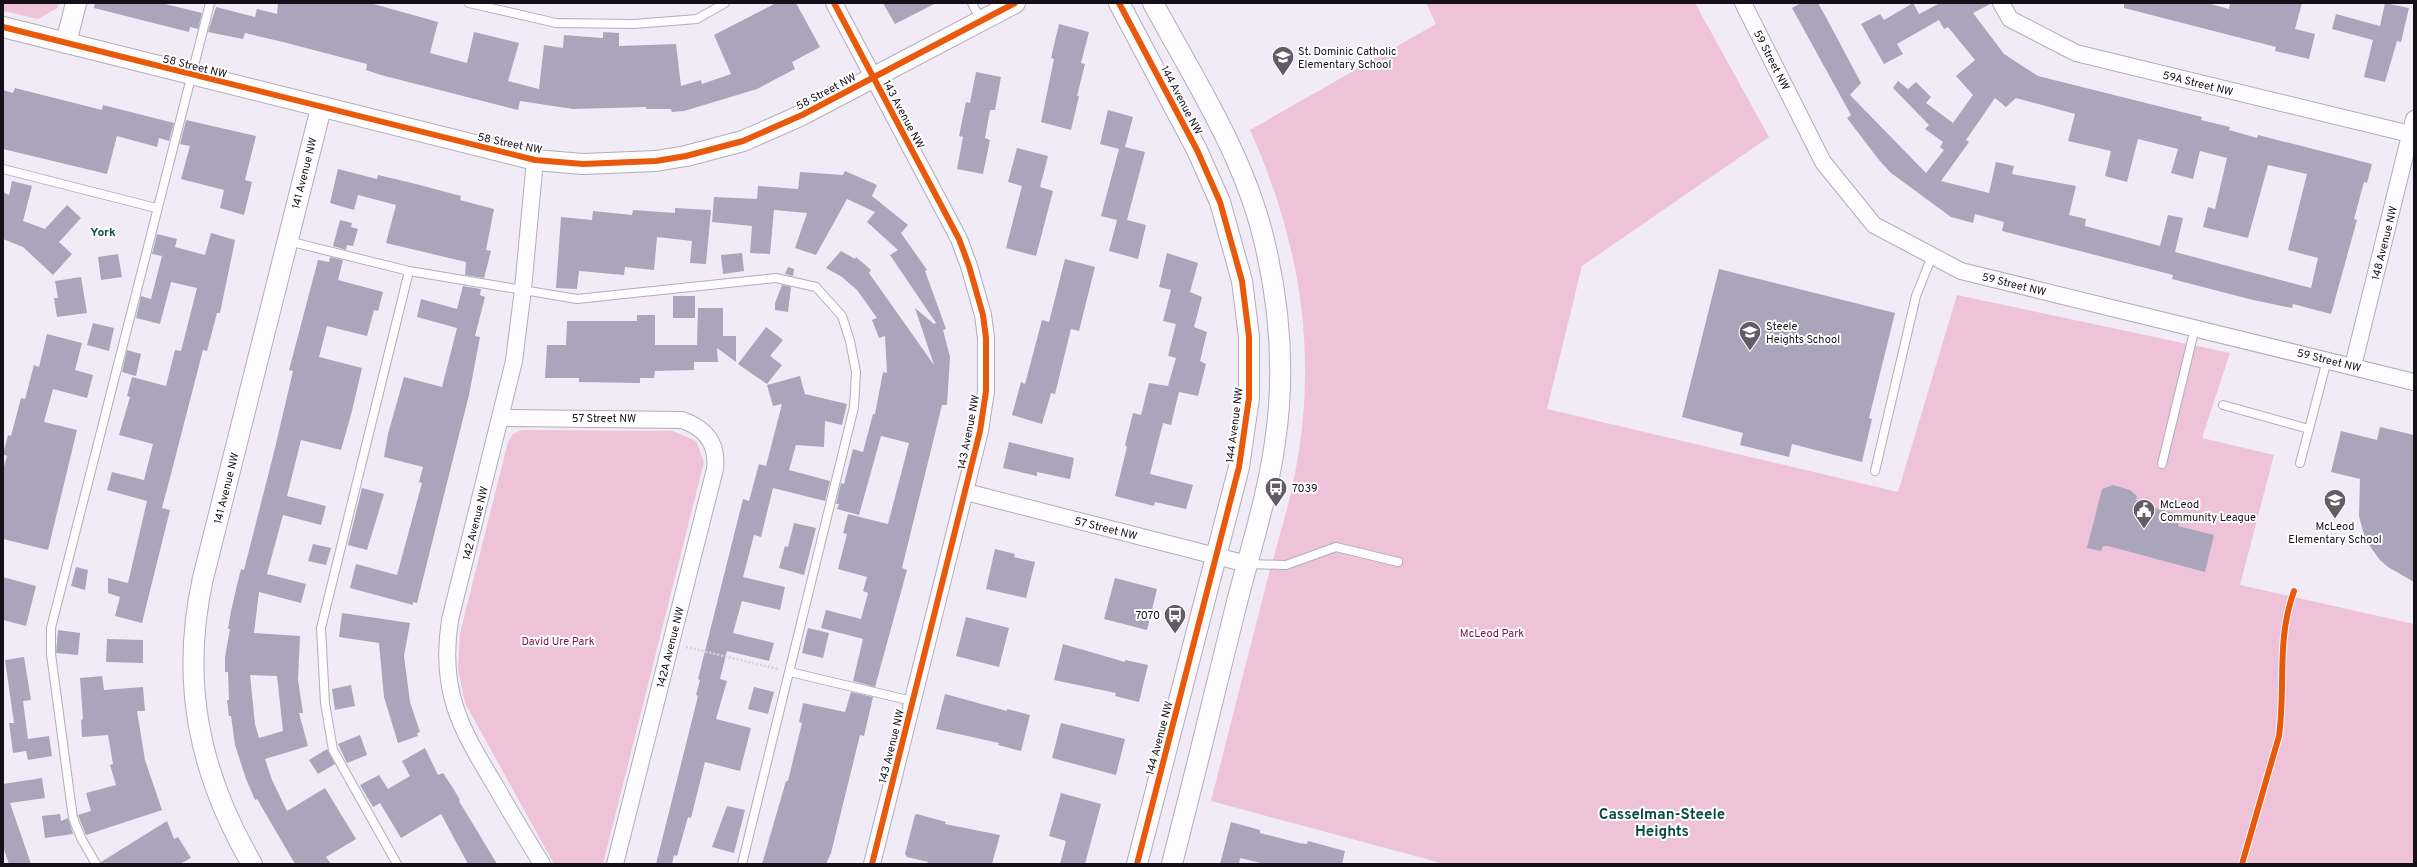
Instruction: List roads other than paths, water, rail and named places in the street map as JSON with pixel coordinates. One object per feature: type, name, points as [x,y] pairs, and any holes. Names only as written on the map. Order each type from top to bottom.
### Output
[{"type":"street","points":[[66,43],[76,3]]},
{"type":"street","name":"143 Avenue NW","points":[[834,3],[959,239],[974,279],[983,315],[986,391],[980,431],[872,864]]},
{"type":"street","name":"58 Street NW","points":[[3,27],[321,108],[535,160],[622,164],[656,161],[710,150],[743,141],[780,126],[1014,3]]},
{"type":"street","name":"144 Avenue NW","points":[[1119,3],[1184,124],[1215,189],[1233,241],[1242,281],[1249,337],[1247,418],[1239,467],[1137,864]]},
{"type":"street","name":"144 Avenue NW","points":[[1154,3],[1234,154],[1264,239],[1276,303],[1280,358],[1279,415],[1269,476],[1172,864]]},
{"type":"street","name":"59 Street NW","points":[[1743,3],[1823,162],[1874,225],[1961,271],[2414,382]]},
{"type":"street","name":"59A Street NW","points":[[2000,3],[2010,19],[2076,53],[2412,127]]},
{"type":"street","name":"141 Avenue NW","points":[[252,864],[220,804],[206,760],[196,714],[193,647],[198,601],[203,578],[321,108]]},
{"type":"street","name":"148 Avenue NW","points":[[2353,366],[2412,127]]},
{"type":"street","name":"142 Avenue NW","points":[[535,160],[516,348],[501,418],[450,620],[447,643],[448,672],[456,715],[467,738],[542,864]]},
{"type":"street","name":"57 Street NW","points":[[501,418],[670,419],[692,423],[704,432]]},
{"type":"street","name":"142A Avenue NW","points":[[615,864],[715,469],[714,445],[704,432]]},
{"type":"street","name":"57 Street NW","points":[[966,492],[1247,564]]},
{"type":"lane","points":[[96,864],[81,838],[73,818],[50,641],[51,628],[156,208],[210,3]]},
{"type":"lane","points":[[469,3],[556,24],[634,24],[697,19],[726,3]]},
{"type":"lane","points":[[972,3],[981,21]]},
{"type":"lane","points":[[3,169],[156,208]]},
{"type":"lane","points":[[287,241],[410,271],[576,299],[588,299],[776,278],[816,287],[842,316],[850,342],[856,372],[854,407],[742,864]]},
{"type":"lane","points":[[1876,471],[1916,296],[1932,256]]},
{"type":"lane","points":[[397,864],[333,750],[325,703],[321,628],[410,271]]},
{"type":"lane","points":[[2162,464],[2195,328]]},
{"type":"lane","points":[[2300,463],[2327,360]]},
{"type":"lane","points":[[2223,405],[2309,429]]},
{"type":"lane","points":[[1247,564],[1286,565],[1336,547],[1398,562]]},
{"type":"lane","points":[[790,672],[912,701]]},
{"type":"place","name":"St. Dominic Catholic Elementary School","points":[[1283,76]]},
{"type":"place","name":"Steele Heights School","points":[[1750,352]]},
{"type":"place","name":"7039","points":[[1276,508]]},
{"type":"place","name":"McLeod Elementary School","points":[[2335,520]]},
{"type":"place","name":"McLeod Community League","points":[[2144,530]]},
{"type":"place","name":"7070","points":[[1175,634]]},
{"type":"district","name":"York","points":[[103,232]]},
{"type":"district","name":"Casselman-Steele Heights","points":[[1662,822]]},
{"type":"park label","name":"McLeod Park","points":[[1492,633]]},
{"type":"park label","name":"David Ure Park","points":[[558,641]]}]
